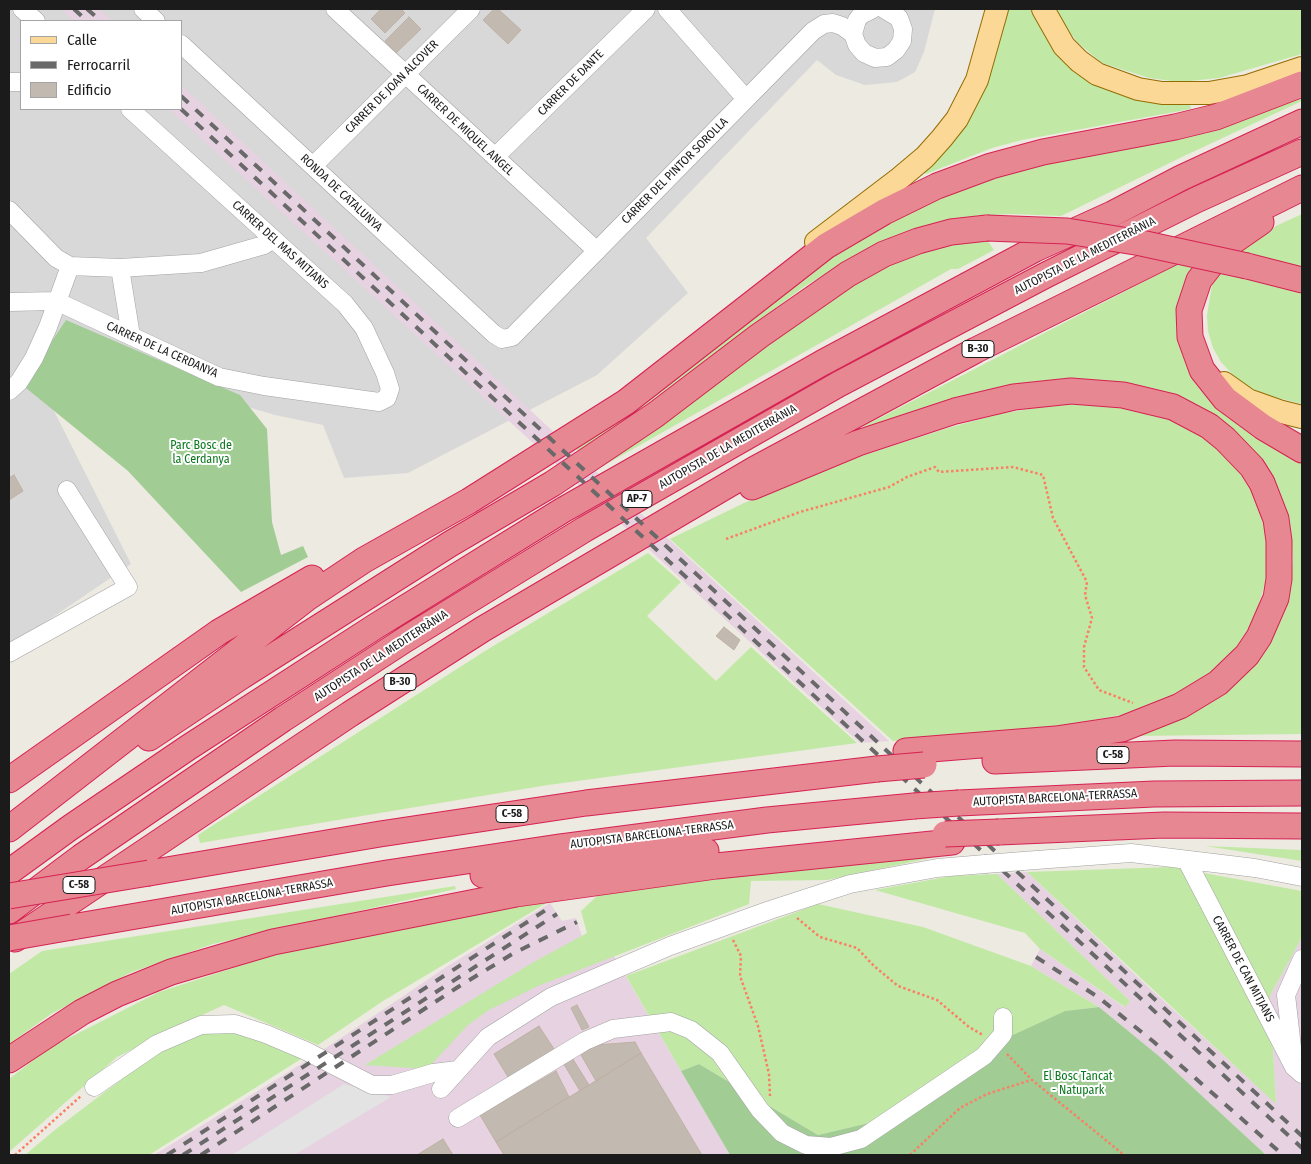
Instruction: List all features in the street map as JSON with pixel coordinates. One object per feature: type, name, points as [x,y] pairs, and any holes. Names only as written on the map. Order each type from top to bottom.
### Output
[{"type":"highway","points":[[9,828],[307,598],[364,560],[469,501],[626,402],[826,246],[884,212],[937,186],[967,174],[1020,158],[1216,117],[1302,84]]},
{"type":"highway","name":"AUTOPISTA DE LA MEDITERRÀNIA","points":[[9,872],[71,827],[205,737],[376,626],[563,510],[813,368],[1035,249],[1302,122]]},
{"type":"highway","name":"AUTOPISTA DE LA MEDITERRÀNIA","points":[[9,911],[90,852],[283,719],[406,639],[585,529],[839,384],[1037,279],[1196,200],[1302,152]]},
{"type":"highway","name":"B-30","points":[[9,955],[147,862],[358,708],[483,629],[754,469],[976,350],[1302,188]]},
{"type":"highway","points":[[1302,198],[1243,233],[1225,247],[1208,268],[1193,295],[1190,310],[1190,337],[1202,370],[1226,399],[1263,427],[1302,450]]},
{"type":"highway","points":[[9,834],[242,676],[450,544],[552,484],[640,426],[759,336],[848,274],[884,254],[918,241],[952,232],[987,228],[1067,231],[1150,245],[1302,280]]},
{"type":"highway","points":[[661,524],[858,443],[912,424],[992,402],[1041,393],[1115,394],[1173,407],[1209,426],[1241,454],[1262,483],[1270,500],[1276,519],[1280,559],[1279,578],[1270,616],[1247,655],[1233,669],[1202,695],[1162,715],[1122,729],[915,758]]},
{"type":"highway","points":[[9,780],[219,632],[354,555],[519,468]]},
{"type":"highway","name":"C-58","points":[[9,896],[147,862],[390,832],[870,762],[915,758],[1302,754]]},
{"type":"highway","name":"AUTOPISTA BARCELONA-TERRASSA","points":[[9,938],[386,873],[569,845],[768,820],[914,806],[1127,794],[1302,793]]},
{"type":"highway","points":[[118,920],[197,917],[463,878],[635,857],[1059,830],[1164,826],[1302,826]]},
{"type":"highway","points":[[9,1060],[82,1012],[117,994],[171,972],[273,942],[516,894],[716,866],[949,838]]},
{"type":"highway","points":[[9,944],[147,862]]},
{"type":"main road","points":[[710,338],[734,307],[900,178],[925,157],[942,138],[957,119],[977,80],[997,9]]},
{"type":"main road","points":[[1043,9],[1064,46],[1079,61],[1096,74],[1138,89],[1170,94],[1209,92],[1248,86],[1302,68]]},
{"type":"main road","points":[[1190,337],[1199,356],[1209,370],[1235,392],[1264,407],[1302,417]]},
{"type":"street","points":[[22,9],[35,20]]},
{"type":"street","points":[[143,9],[155,20]]},
{"type":"street","name":"CARRER DE MIQUEL ANGEL","points":[[335,9],[596,251]]},
{"type":"street","name":"CARRER DE JOAN ALCOVER","points":[[313,166],[471,9]]},
{"type":"street","name":"CARRER DE DANTE","points":[[495,158],[646,9]]},
{"type":"street","points":[[668,9],[746,99]]},
{"type":"street","points":[[876,10],[899,18],[903,29],[902,40],[896,50],[886,56],[875,58],[864,53],[857,45],[853,34],[854,27],[876,10]]},
{"type":"street","name":"CARRER DEL PINTOR SOROLLA","points":[[502,338],[512,337],[820,26],[836,24],[853,34]]},
{"type":"street","name":"RONDA DE CATALUNYA","points":[[182,45],[494,334],[502,338]]},
{"type":"street","name":"CARRER DEL MAS MITJANS","points":[[131,110],[346,304],[364,328],[390,389],[387,398],[379,402]]},
{"type":"street","points":[[9,210],[56,258],[70,266],[120,268],[201,263],[264,245],[273,239]]},
{"type":"street","points":[[9,391],[19,382],[34,358],[48,327],[70,266]]},
{"type":"street","points":[[120,268],[131,336]]},
{"type":"street","name":"CARRER DE LA CERDANYA","points":[[9,302],[56,301],[218,377],[264,386],[379,402]]},
{"type":"street","points":[[9,654],[128,587],[67,490]]},
{"type":"street","points":[[441,1089],[488,1037],[551,998],[670,946],[850,884],[937,868],[1131,853],[1255,868],[1302,877]]},
{"type":"street","name":"CARRER DE CAN MITJANS","points":[[1187,861],[1298,1071]]},
{"type":"street","points":[[1298,1071],[1286,995],[1302,960]]},
{"type":"street","points":[[458,1118],[584,1041],[613,1029],[671,1022],[691,1030],[720,1053],[760,1110],[782,1133],[806,1145],[831,1147],[861,1139],[984,1056],[1003,1034],[1004,1017]]},
{"type":"street","points":[[94,1087],[157,1044],[201,1025],[235,1024],[266,1034],[306,1051],[372,1085],[392,1085],[433,1073],[458,1070]]},
{"type":"path","points":[[726,539],[800,512],[889,487],[907,477],[935,467],[939,472],[1013,467],[1043,475],[1053,518],[1087,582],[1085,595],[1092,618],[1084,646],[1084,667],[1099,690],[1135,704]]},
{"type":"path","points":[[788,904],[799,921],[820,937],[857,948],[874,966],[898,986],[937,1000],[969,1027],[996,1042],[1032,1080],[1124,1155]]},
{"type":"path","points":[[726,926],[741,956],[740,976],[762,1045],[769,1074],[770,1121]]},
{"type":"path","points":[[910,1155],[960,1108],[987,1094],[1032,1080]]},
{"type":"path","points":[[15,1155],[80,1097],[94,1087]]},
{"type":"shaded area","points":[[9,9],[935,9],[924,52],[915,72],[897,82],[865,85],[836,75],[817,60],[646,238],[688,293],[597,375],[408,473],[344,478],[323,425],[275,415],[184,388],[49,401],[131,564],[9,647]]},
{"type":"shaded area","points":[[61,9],[99,9],[112,20],[73,20]]},
{"type":"shaded area","points":[[182,86],[690,559],[889,741],[860,743],[170,110],[182,110]]},
{"type":"shaded area","points":[[1027,872],[1144,983],[1276,1103],[1270,996],[1302,937],[1302,1155],[1266,1155],[1160,1057],[1099,1007],[1031,966],[1040,949],[1124,1007],[1130,1001],[997,874]]},
{"type":"shaded area","points":[[550,903],[562,921],[576,918],[582,936],[611,951],[730,1155],[154,1155],[311,1058],[448,966]]},
{"type":"shaded area","points":[[344,1084],[391,1097],[294,1155],[232,1155]]},
{"type":"green space","points":[[1004,9],[1033,9],[1066,59],[1190,103],[1191,109],[1022,140],[992,148],[926,174],[922,171]]},
{"type":"green space","points":[[1057,9],[1302,9],[1302,54],[1219,78],[1180,82],[1149,78],[1102,63],[1077,42],[1062,21]]},
{"type":"green space","points":[[1302,94],[1302,101],[1061,216],[1012,214],[974,216],[940,222],[872,247],[805,286],[637,411],[578,451],[574,446],[818,266],[883,224],[964,187],[1046,164],[1093,155]]},
{"type":"green space","points":[[1302,214],[1302,269],[1238,252],[1276,226]]},
{"type":"green space","points":[[985,237],[994,250],[958,269],[951,269],[596,470],[798,315],[906,253]]},
{"type":"green space","points":[[1182,262],[1195,265],[1182,291],[1178,310],[1177,329],[1180,347],[1187,365],[1302,461],[1302,734],[1135,736],[1199,706],[1290,590],[1293,559],[1291,533],[1280,495],[1272,479],[1140,390],[866,429],[864,426]]},
{"type":"green space","points":[[1221,271],[1302,291],[1302,404],[1267,395],[1249,387],[1234,376],[1221,362],[1213,348],[1208,331],[1207,315],[1212,285]]},
{"type":"green space","name":"Parc Bosc de la Cerdanya","points":[[66,320],[240,395],[267,429],[272,522],[281,555],[303,546],[308,557],[241,592],[128,471],[26,388],[39,348],[46,350]]},
{"type":"green space","points":[[1081,403],[1114,405],[1168,417],[1191,428],[1214,444],[1247,481],[1258,503],[1269,546],[1268,574],[1255,616],[1243,638],[1229,657],[1206,678],[1172,698],[1127,714],[1059,726],[893,741],[670,539],[744,503],[864,455],[999,414],[1047,406]]},
{"type":"green space","points":[[648,553],[681,582],[647,616],[716,681],[751,647],[857,743],[548,785],[200,843],[198,835],[485,651]]},
{"type":"green space","points":[[1205,846],[1302,850],[1302,861]]},
{"type":"green space","points":[[945,855],[827,880],[751,881],[749,904],[538,986],[489,1010],[468,1025],[427,1069],[365,1065],[532,963],[587,933],[581,911],[597,896],[610,891],[786,866]]},
{"type":"green space","points":[[1171,867],[1302,891],[1302,937],[1270,996],[1276,1104],[1027,872]]},
{"type":"green space","points":[[997,874],[1130,1001],[1125,1007],[1040,949],[1025,933],[875,890],[951,876]]},
{"type":"green space","points":[[455,886],[456,889],[213,944],[132,972],[51,1014],[9,1044],[9,974],[42,951]]},
{"type":"green space","points":[[555,898],[383,1001],[318,1045],[224,1005],[198,1017],[117,1057],[9,1152],[9,1079],[49,1048],[159,992],[273,955]]},
{"type":"green space","points":[[818,904],[923,927],[1031,966],[1099,1007],[1065,1011],[969,1055],[873,1122],[818,1135],[699,1064],[681,1071],[626,976]]},
{"type":"green space","name":"El Bosc Tancat - Natupark","points":[[1099,1007],[1160,1057],[1266,1155],[730,1155],[681,1071],[699,1064],[818,1135],[873,1122],[969,1055],[1065,1011]]},
{"type":"green space","points":[[210,1029],[240,1032],[304,1057],[149,1155],[25,1155],[151,1057]]},
{"type":"building","points":[[381,9],[401,9],[405,13],[385,33],[371,19]]},
{"type":"building","points":[[494,9],[498,9],[521,30],[508,44],[483,20]]},
{"type":"building","points":[[409,17],[421,29],[396,53],[385,41]]},
{"type":"building","points":[[14,475],[23,491],[9,500],[9,478]]},
{"type":"building","points":[[724,627],[740,640],[734,650],[716,636]]},
{"type":"building","points":[[577,1005],[589,1027],[582,1030],[571,1008]]},
{"type":"building","points":[[539,1026],[554,1049],[508,1077],[494,1054]]},
{"type":"building","points":[[635,1042],[641,1053],[596,1081],[581,1055],[596,1045]]},
{"type":"building","points":[[641,1053],[702,1155],[504,1155],[496,1142]]},
{"type":"building","points":[[571,1056],[589,1085],[580,1091],[562,1061]]},
{"type":"building","points":[[556,1071],[569,1097],[496,1142],[480,1115]]},
{"type":"building","points":[[443,1139],[453,1155],[417,1155]]},
{"type":"railway","points":[[74,9],[86,20]]},
{"type":"railway","points":[[87,9],[100,20]]},
{"type":"railway","points":[[182,97],[1302,1136]]},
{"type":"railway","points":[[182,110],[1302,1148]]},
{"type":"railway","points":[[167,1155],[552,906]]},
{"type":"railway","points":[[183,1155],[557,914]]},
{"type":"railway","points":[[201,1155],[458,987],[514,953],[577,922]]},
{"type":"railway","points":[[1036,957],[1098,997],[1154,1042],[1283,1155]]}]
